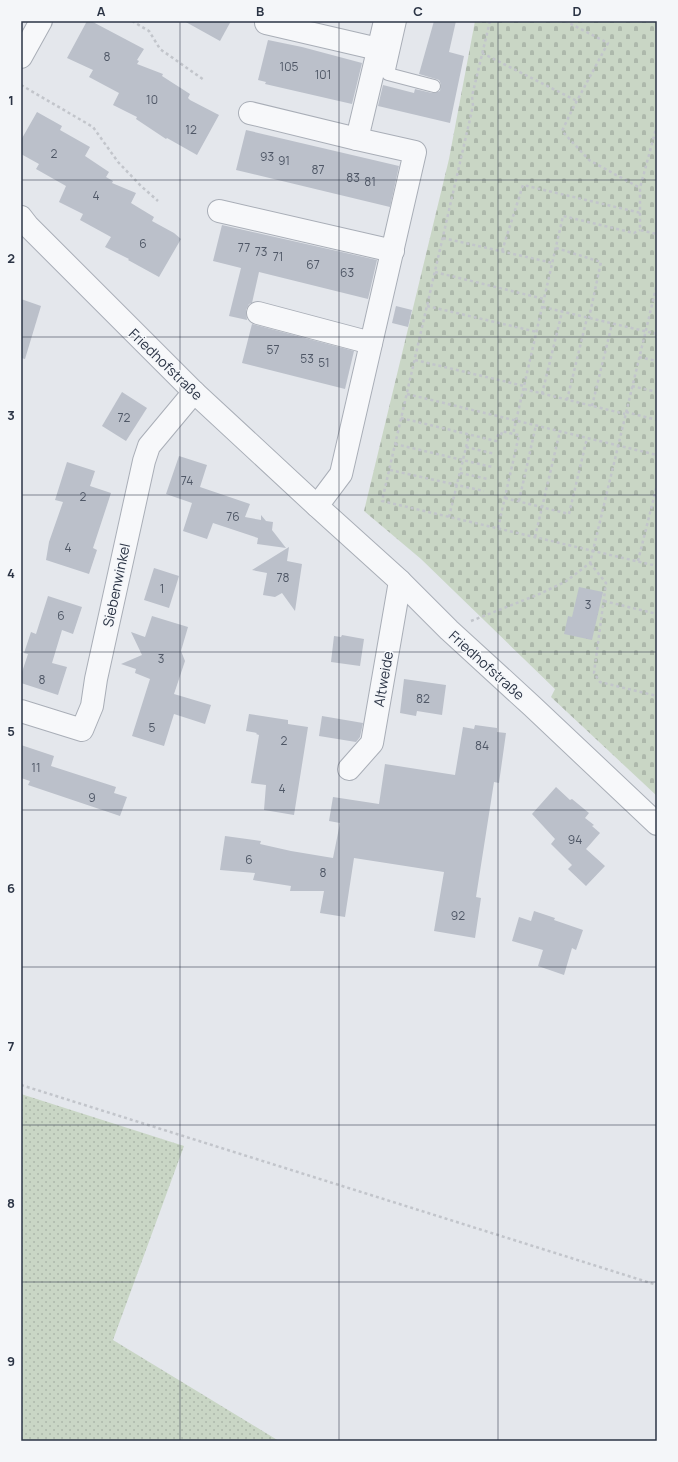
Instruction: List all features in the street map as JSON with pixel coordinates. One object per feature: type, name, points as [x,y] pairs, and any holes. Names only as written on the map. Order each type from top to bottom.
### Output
[{"type":"street","points":[[21,57],[41,21]]},
{"type":"street","points":[[357,139],[385,21]]},
{"type":"street","points":[[266,23],[378,49]]},
{"type":"street","points":[[250,113],[415,152],[341,474],[317,506]]},
{"type":"street","points":[[220,211],[392,251]]},
{"type":"street","name":"Friedhofstraße","points":[[21,217],[28,226],[194,392],[400,581],[449,630],[657,824]]},
{"type":"street","points":[[258,313],[371,342]]},
{"type":"street","name":"Siebenwinkel","points":[[21,711],[82,730],[92,706],[96,680],[144,461],[149,446],[194,392]]},
{"type":"street","name":"Altweide","points":[[349,769],[372,743],[400,581]]},
{"type":"lane","points":[[400,21],[388,74],[434,86]]},
{"type":"path","points":[[132,21],[149,31],[160,49],[204,80]]},
{"type":"path","points":[[490,21],[472,96],[473,106],[382,501],[657,566]]},
{"type":"path","points":[[565,21],[608,43],[562,131],[589,160],[640,188]]},
{"type":"path","points":[[482,53],[577,101]]},
{"type":"path","points":[[21,85],[93,127],[118,162],[158,201]]},
{"type":"path","points":[[640,230],[640,188],[657,124]]},
{"type":"path","points":[[502,251],[523,184],[640,213]]},
{"type":"path","points":[[513,434],[563,216],[634,233],[640,230],[657,234]]},
{"type":"path","points":[[443,238],[553,263]]},
{"type":"path","points":[[556,248],[601,262],[567,400]]},
{"type":"path","points":[[435,272],[544,299]]},
{"type":"path","points":[[449,630],[537,595],[565,582],[590,563],[657,284]]},
{"type":"path","points":[[427,306],[537,332]]},
{"type":"path","points":[[542,308],[657,334]]},
{"type":"path","points":[[542,394],[562,312]]},
{"type":"path","points":[[592,406],[612,324]]},
{"type":"path","points":[[639,357],[657,361]]},
{"type":"path","points":[[415,360],[524,387],[542,394],[657,420]]},
{"type":"path","points":[[632,386],[657,392]]},
{"type":"path","points":[[407,394],[657,455]]},
{"type":"path","points":[[401,418],[496,441],[498,435],[501,436],[502,432],[519,435],[498,528]]},
{"type":"path","points":[[519,501],[536,425]]},
{"type":"path","points":[[535,537],[560,432]]},
{"type":"path","points":[[450,517],[469,435]]},
{"type":"path","points":[[505,498],[569,514],[587,438]]},
{"type":"path","points":[[396,444],[492,467]]},
{"type":"path","points":[[466,447],[495,454]]},
{"type":"path","points":[[390,470],[484,492]]},
{"type":"path","points":[[460,473],[488,479]]},
{"type":"path","points":[[638,561],[657,486]]},
{"type":"path","points":[[590,563],[606,583],[594,673],[600,682],[657,696]]},
{"type":"path","points":[[604,601],[656,614],[657,612]]},
{"type":"path","points":[[21,1086],[657,1285]]},
{"type":"green space","points":[[475,21],[657,21],[657,796],[551,697],[555,689],[421,559],[364,511],[449,159]]},
{"type":"green space","points":[[21,1094],[184,1146],[113,1340],[279,1441],[21,1441]]},
{"type":"building","points":[[87,21],[91,21],[144,49],[137,60],[139,61],[137,64],[163,74],[162,76],[190,94],[188,98],[190,100],[219,115],[197,155],[167,138],[166,139],[136,119],[137,117],[113,105],[119,93],[89,77],[93,70],[67,58]]},
{"type":"building","points":[[184,21],[231,21],[220,41]]},
{"type":"building","points":[[434,21],[456,21],[449,52],[464,56],[450,123],[378,106],[383,85],[414,93],[415,89],[432,93],[440,91],[441,84],[439,80],[419,74]]},
{"type":"building","points":[[268,40],[302,47],[362,63],[352,104],[265,84],[266,82],[258,80]]},
{"type":"building","points":[[37,112],[62,126],[60,130],[90,147],[85,156],[109,172],[106,177],[113,181],[112,183],[136,193],[131,203],[154,217],[152,221],[174,233],[181,239],[159,277],[105,247],[111,237],[80,220],[83,214],[59,202],[66,186],[36,169],[39,164],[21,154],[21,140]]},
{"type":"building","points":[[246,130],[399,166],[390,207],[236,170]]},
{"type":"building","points":[[222,225],[377,260],[368,299],[259,272],[252,303],[249,304],[246,310],[247,320],[229,316],[241,268],[213,261]]},
{"type":"building","points":[[21,299],[41,306],[25,359],[21,358]]},
{"type":"building","points":[[396,306],[412,310],[408,327],[392,323]]},
{"type":"building","points":[[252,324],[354,351],[345,389],[242,363]]},
{"type":"building","points":[[122,392],[147,408],[126,441],[102,426]]},
{"type":"building","points":[[179,456],[207,465],[200,487],[250,504],[245,517],[261,520],[261,515],[266,521],[273,522],[272,530],[286,548],[257,544],[258,538],[213,523],[207,539],[183,531],[192,503],[166,494]]},
{"type":"building","points":[[67,462],[95,471],[90,486],[111,493],[93,548],[97,550],[89,574],[46,560],[49,542],[63,502],[55,500]]},
{"type":"building","points":[[289,547],[287,561],[302,564],[295,611],[282,593],[275,597],[263,595],[267,573],[252,570]]},
{"type":"building","points":[[154,568],[179,576],[169,608],[144,600]]},
{"type":"building","points":[[579,587],[603,592],[592,640],[564,634],[568,616],[572,617]]},
{"type":"building","points":[[48,596],[82,607],[73,634],[62,630],[52,663],[67,667],[58,695],[21,683],[21,675],[28,654],[24,653],[31,632],[36,634]]},
{"type":"building","points":[[152,616],[188,627],[181,651],[185,661],[174,694],[211,705],[205,724],[174,714],[164,746],[132,736],[150,679],[135,673],[136,669],[121,664],[142,655],[131,632],[145,637]]},
{"type":"building","points":[[342,635],[364,639],[360,666],[331,662],[334,636],[341,637]]},
{"type":"building","points":[[404,679],[446,685],[442,715],[417,711],[416,716],[400,713]]},
{"type":"building","points":[[249,714],[288,720],[288,724],[308,727],[294,815],[264,810],[266,785],[251,783],[259,735],[256,734],[257,733],[246,731]]},
{"type":"building","points":[[322,716],[363,723],[360,737],[356,742],[319,736]]},
{"type":"building","points":[[475,725],[497,728],[497,732],[506,733],[499,783],[494,782],[476,897],[481,898],[475,938],[434,931],[444,872],[354,858],[345,917],[320,913],[324,891],[290,891],[291,886],[253,880],[255,873],[220,870],[225,836],[261,841],[260,844],[333,858],[340,823],[329,821],[333,797],[379,804],[385,764],[455,775],[463,727],[474,729]]},
{"type":"building","points":[[21,745],[54,756],[51,766],[116,787],[114,793],[127,797],[120,816],[28,785],[30,781],[21,778]]},
{"type":"building","points":[[556,787],[570,800],[572,799],[589,813],[585,818],[594,825],[592,826],[600,833],[586,849],[605,866],[586,886],[568,869],[572,865],[551,844],[555,839],[532,814]]},
{"type":"building","points":[[534,911],[583,930],[576,950],[572,948],[564,975],[538,966],[543,950],[512,941],[519,917],[531,921]]}]
